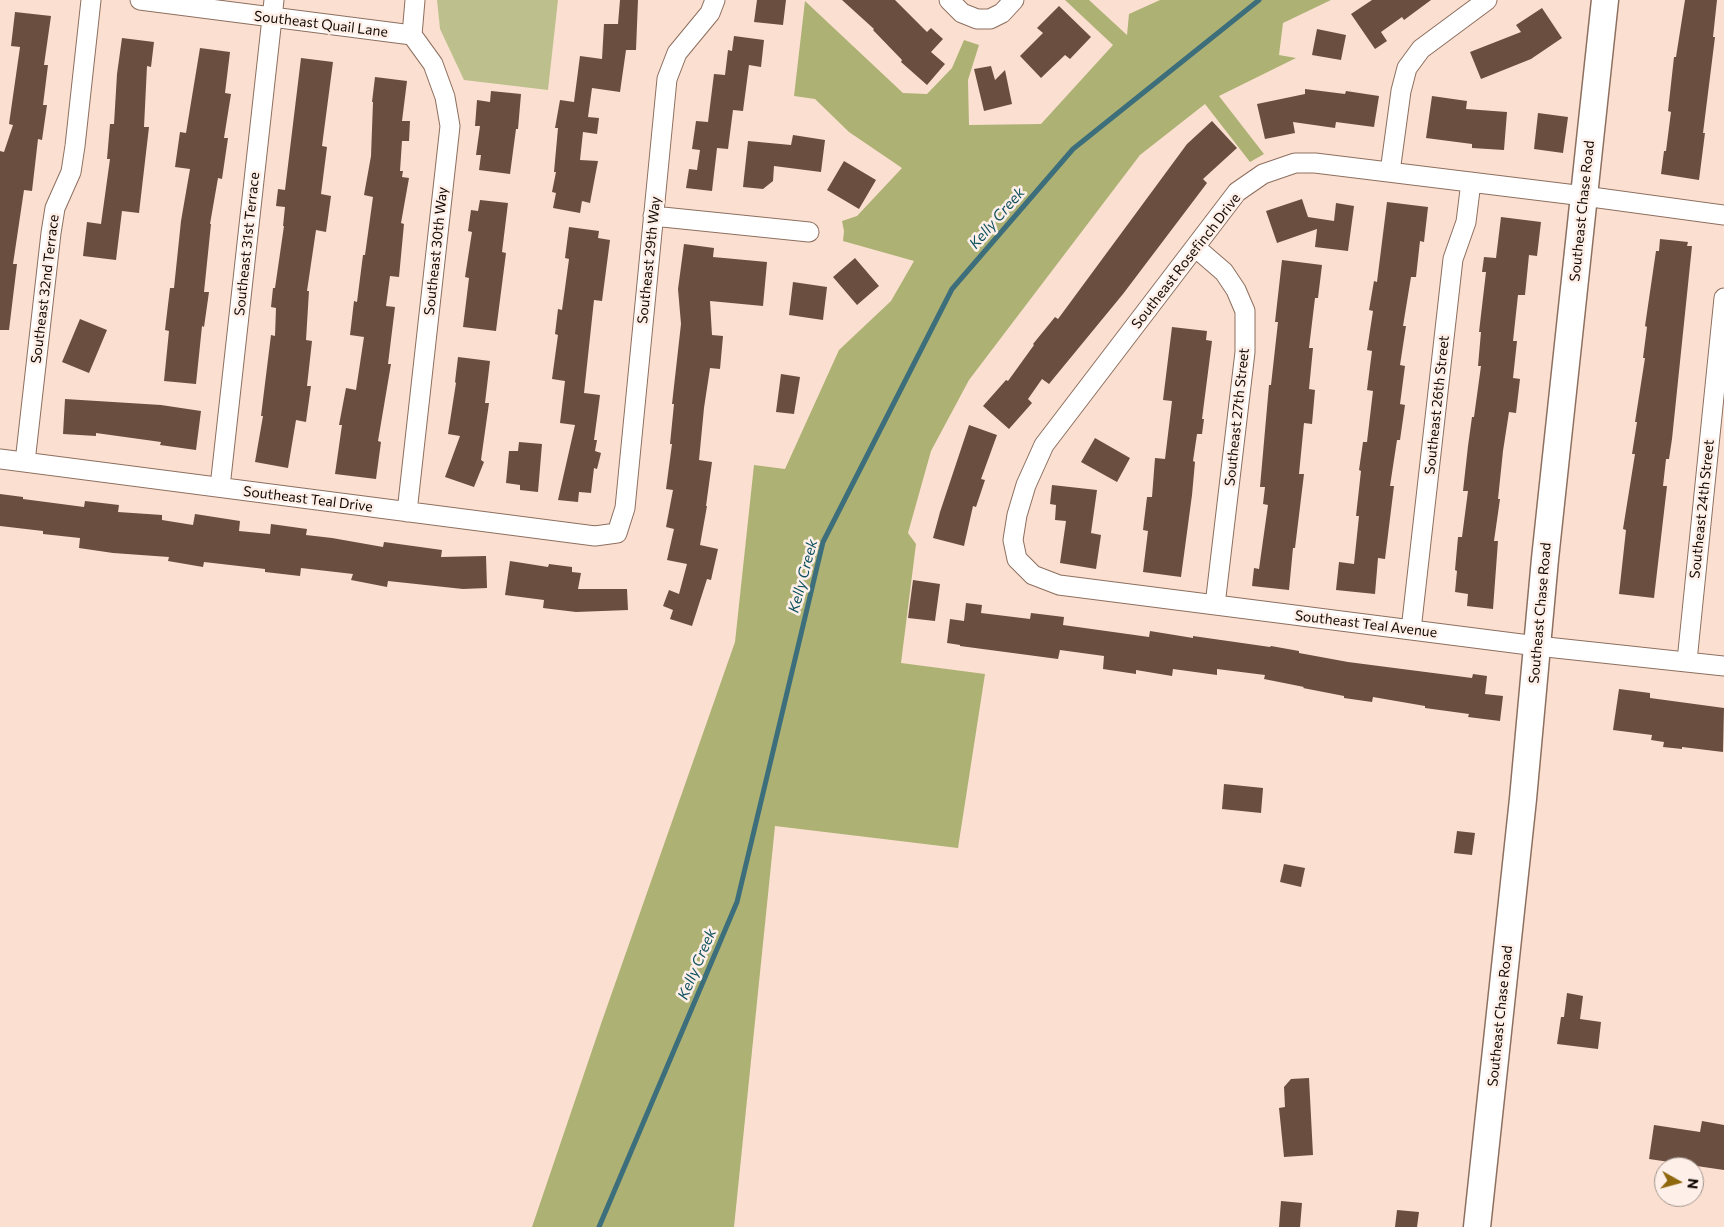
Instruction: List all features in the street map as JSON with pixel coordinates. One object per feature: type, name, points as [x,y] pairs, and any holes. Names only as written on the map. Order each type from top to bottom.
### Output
[{"type":"street","name":"Southeast 32nd Terrace","points":[[25,462],[51,233],[55,208],[71,172],[91,0]]},
{"type":"street","name":"Southeast Quail Lane","points":[[140,0],[273,9],[412,35]]},
{"type":"street","points":[[412,35],[416,0]]},
{"type":"street","name":"Southeast 29th Way","points":[[617,534],[625,508],[666,79],[677,54],[710,13],[715,0]]},
{"type":"street","points":[[948,0],[962,14],[977,19],[990,19],[1002,13],[1014,0]]},
{"type":"street","points":[[1390,172],[1401,91],[1407,68],[1421,50],[1487,0]]},
{"type":"street","name":"Southeast Chase Road","points":[[1477,1227],[1605,0]]},
{"type":"street","name":"Southeast 31st Terrace","points":[[220,488],[273,9]]},
{"type":"street","name":"Southeast 30th Way","points":[[407,512],[450,126],[445,97],[433,64],[412,35]]},
{"type":"street","name":"Southeast Rosefinch Drive","points":[[1016,559],[1013,540],[1017,516],[1026,485],[1044,445],[1236,192],[1263,174],[1295,163],[1315,163],[1724,215]]},
{"type":"street","name":"Southeast 26th Street","points":[[1411,630],[1453,259],[1466,222],[1471,182]]},
{"type":"street","points":[[653,216],[809,232]]},
{"type":"street","name":"Southeast 27th Street","points":[[1195,247],[1224,272],[1236,290],[1245,310],[1245,352],[1215,605]]},
{"type":"street","name":"Southeast 24th Street","points":[[1687,661],[1724,298]]},
{"type":"street","name":"Southeast Teal Drive","points":[[0,459],[595,536],[617,534]]},
{"type":"street","name":"Southeast Teal Avenue","points":[[1016,559],[1033,575],[1059,585],[1537,646],[1724,666]]},
{"type":"green space","points":[[437,0],[558,0],[548,90],[464,80],[440,29]]},
{"type":"green space","points":[[1065,0],[1089,0],[1127,35],[1129,14],[1160,0],[1331,0],[1283,23],[1279,55],[1296,58],[1219,96],[1264,154],[1250,162],[1205,104],[1140,155],[969,380],[931,451],[908,533],[916,544],[901,663],[985,674],[958,848],[775,826],[734,1227],[532,1227],[735,642],[754,465],[785,469],[839,350],[891,301],[914,261],[843,241],[842,221],[857,216],[902,168],[849,132],[815,99],[794,96],[805,1],[903,93],[927,94],[952,68],[964,40],[979,45],[968,80],[969,125],[1041,124],[1113,45]]},
{"type":"building","points":[[620,0],[638,0],[636,50],[626,50],[620,92],[592,88],[588,117],[599,118],[597,134],[583,132],[580,160],[598,161],[590,203],[582,201],[580,213],[553,208],[556,193],[552,192],[556,172],[554,172],[558,128],[555,128],[560,100],[574,102],[580,56],[602,59],[604,24],[618,24]]},
{"type":"building","points":[[757,0],[786,0],[783,25],[754,22]]},
{"type":"building","points":[[842,0],[895,0],[927,32],[931,28],[943,39],[931,52],[945,64],[927,85],[901,62],[902,60],[874,29]]},
{"type":"building","points":[[1372,0],[1431,0],[1404,20],[1402,17],[1381,32],[1387,41],[1375,49],[1351,14]]},
{"type":"building","points":[[1685,0],[1717,0],[1713,37],[1715,37],[1699,180],[1661,174],[1671,112],[1668,111],[1674,57],[1676,57]]},
{"type":"building","points":[[1059,6],[1091,37],[1070,59],[1065,55],[1041,78],[1020,56],[1043,33],[1037,28]]},
{"type":"building","points":[[1542,8],[1562,38],[1531,59],[1481,79],[1470,52],[1521,32],[1516,25]]},
{"type":"building","points":[[15,12],[51,16],[44,65],[48,65],[43,105],[47,105],[42,140],[38,139],[32,191],[24,190],[13,264],[17,264],[9,330],[0,330],[0,151],[4,152],[13,125],[9,124],[20,47],[11,46]]},
{"type":"building","points":[[1317,29],[1346,35],[1341,60],[1312,55]]},
{"type":"building","points":[[734,36],[764,40],[761,67],[749,65],[743,111],[733,110],[728,149],[717,148],[712,191],[686,188],[689,169],[697,170],[700,150],[692,149],[696,121],[708,122],[714,74],[725,75],[728,50],[732,51]]},
{"type":"building","points":[[122,38],[154,42],[151,67],[147,66],[144,127],[149,127],[139,213],[122,211],[116,260],[83,256],[87,222],[101,224],[110,159],[107,159],[110,124],[114,124],[117,74]]},
{"type":"building","points":[[200,48],[230,52],[225,93],[231,94],[224,138],[228,138],[222,179],[218,178],[210,224],[204,292],[209,292],[204,327],[202,326],[196,384],[164,381],[169,331],[165,330],[170,288],[174,288],[181,221],[190,169],[175,167],[180,132],[186,133]]},
{"type":"building","points":[[301,58],[333,62],[322,146],[327,147],[321,194],[331,196],[326,232],[316,230],[307,291],[309,291],[306,340],[312,341],[307,386],[311,386],[306,422],[296,420],[288,468],[255,462],[263,416],[261,416],[271,335],[275,336],[276,308],[271,307],[284,226],[285,207],[276,206],[278,189],[285,190]]},
{"type":"building","points":[[991,66],[995,80],[1005,70],[1012,104],[984,111],[974,69]]},
{"type":"building","points":[[375,77],[407,81],[402,121],[410,121],[409,141],[402,141],[400,171],[403,171],[402,177],[409,178],[401,223],[404,224],[399,277],[390,276],[386,306],[395,307],[388,364],[391,364],[378,441],[381,442],[376,479],[335,474],[342,425],[339,425],[346,388],[356,390],[364,337],[350,335],[354,301],[357,302],[363,255],[365,255],[373,197],[364,195],[371,156],[372,102]]},
{"type":"building","points":[[1305,89],[1345,94],[1346,91],[1379,96],[1374,127],[1336,122],[1335,128],[1293,122],[1295,133],[1265,139],[1257,104],[1305,94]]},
{"type":"building","points":[[491,91],[521,94],[518,129],[516,129],[510,174],[479,170],[481,155],[476,155],[480,126],[475,126],[477,100],[490,102]]},
{"type":"building","points":[[1432,96],[1467,101],[1466,109],[1507,112],[1504,150],[1472,148],[1472,144],[1426,138]]},
{"type":"building","points":[[1538,113],[1568,117],[1563,153],[1534,149]]},
{"type":"building","points":[[1212,121],[1237,148],[1203,179],[1207,183],[1123,294],[1049,384],[1042,379],[1028,399],[1032,403],[1009,429],[983,406],[1006,380],[1008,381],[1033,344],[1055,317],[1058,319],[1187,144]]},
{"type":"building","points":[[793,135],[825,140],[821,172],[774,166],[773,181],[763,189],[743,187],[748,141],[791,145]]},
{"type":"building","points":[[844,161],[876,180],[859,209],[827,190]]},
{"type":"building","points":[[1302,199],[1308,217],[1334,221],[1336,203],[1354,206],[1348,251],[1315,247],[1317,229],[1277,243],[1266,211]]},
{"type":"building","points":[[480,200],[508,203],[502,252],[506,253],[496,331],[463,327],[469,278],[465,277],[472,232],[468,231],[471,210],[478,211]]},
{"type":"building","points":[[1387,202],[1428,207],[1424,242],[1420,241],[1416,277],[1411,277],[1403,326],[1406,326],[1400,365],[1405,366],[1400,404],[1405,405],[1390,486],[1394,486],[1385,559],[1378,558],[1375,594],[1336,590],[1339,562],[1354,564],[1359,516],[1356,516],[1361,471],[1359,470],[1363,442],[1367,442],[1373,391],[1367,390],[1372,351],[1367,350],[1373,311],[1369,310],[1374,281],[1377,282]]},
{"type":"building","points":[[1501,217],[1541,222],[1537,256],[1529,255],[1525,295],[1518,295],[1513,341],[1517,341],[1513,378],[1520,379],[1516,413],[1509,412],[1503,451],[1498,499],[1500,499],[1494,541],[1498,541],[1493,609],[1467,606],[1468,594],[1455,592],[1457,571],[1455,570],[1458,537],[1462,537],[1468,491],[1463,491],[1472,417],[1474,417],[1481,366],[1478,366],[1481,332],[1479,332],[1486,272],[1482,272],[1484,257],[1496,258]]},
{"type":"building","points":[[569,227],[599,231],[598,238],[610,240],[602,301],[594,300],[584,393],[600,395],[594,440],[597,440],[595,451],[601,453],[597,469],[594,468],[591,493],[579,492],[578,502],[558,500],[575,425],[560,423],[565,381],[552,379],[558,335],[555,334],[558,309],[562,310],[569,259],[565,258]]},
{"type":"building","points":[[1660,239],[1688,242],[1687,246],[1692,246],[1672,439],[1669,459],[1666,459],[1663,486],[1667,486],[1654,598],[1619,594],[1626,530],[1623,529],[1635,454],[1632,454],[1637,422],[1635,422],[1645,358],[1643,358],[1647,327],[1645,326],[1656,251],[1659,251]]},
{"type":"building","points":[[684,244],[714,248],[713,257],[767,262],[763,306],[710,301],[712,335],[723,336],[720,369],[710,368],[704,408],[699,460],[712,462],[700,545],[718,549],[711,580],[707,579],[692,626],[670,619],[673,610],[663,606],[669,590],[679,594],[687,564],[667,560],[674,529],[666,527],[673,490],[666,489],[672,444],[670,444],[674,404],[672,404],[681,324],[678,289]]},
{"type":"building","points":[[855,258],[879,286],[857,305],[833,277]]},
{"type":"building","points":[[1282,260],[1322,265],[1318,298],[1315,298],[1309,348],[1313,348],[1309,389],[1315,390],[1312,424],[1304,423],[1299,474],[1304,474],[1289,590],[1252,586],[1254,568],[1259,569],[1268,505],[1263,504],[1265,487],[1260,487],[1269,385],[1271,385],[1278,322],[1275,322]]},
{"type":"building","points":[[793,282],[827,287],[823,320],[789,315]]},
{"type":"building","points":[[80,319],[107,330],[89,373],[62,362]]},
{"type":"building","points":[[1172,327],[1207,331],[1206,340],[1212,341],[1202,419],[1204,419],[1202,434],[1197,434],[1193,461],[1195,462],[1192,495],[1181,577],[1143,572],[1148,531],[1143,530],[1147,497],[1152,497],[1155,458],[1165,459],[1172,401],[1163,400]]},
{"type":"building","points":[[458,357],[490,361],[485,403],[489,403],[481,460],[484,462],[474,487],[445,477],[460,436],[448,434]]},
{"type":"building","points":[[781,374],[800,377],[794,414],[776,412]]},
{"type":"building","points":[[65,399],[161,405],[201,411],[196,450],[160,445],[161,442],[96,433],[96,436],[63,434]]},
{"type":"building","points":[[969,425],[997,435],[981,479],[985,480],[976,507],[973,506],[964,546],[933,538]]},
{"type":"building","points":[[1095,438],[1130,458],[1117,482],[1081,462]]},
{"type":"building","points":[[519,442],[542,444],[538,492],[520,490],[520,485],[506,483],[509,451],[518,451]]},
{"type":"building","points":[[1052,485],[1097,490],[1091,533],[1101,535],[1096,569],[1060,563],[1066,521],[1055,520],[1056,505],[1050,504]]},
{"type":"building","points":[[0,494],[84,507],[85,501],[119,505],[118,512],[162,515],[162,520],[193,525],[195,514],[240,521],[239,531],[270,534],[271,524],[307,529],[306,535],[383,547],[384,542],[442,550],[441,557],[486,556],[487,588],[463,589],[388,581],[387,587],[351,580],[353,574],[301,568],[300,576],[265,572],[265,569],[204,562],[203,567],[168,561],[169,557],[113,553],[79,548],[80,538],[43,534],[43,531],[0,526]]},
{"type":"building","points":[[510,561],[548,567],[549,564],[572,567],[572,572],[581,573],[578,589],[627,589],[628,610],[576,612],[543,608],[544,600],[505,595]]},
{"type":"building","points":[[913,580],[940,584],[935,621],[908,618]]},
{"type":"building","points":[[966,603],[982,605],[981,613],[1030,619],[1031,613],[1064,617],[1063,625],[1149,637],[1150,631],[1193,638],[1193,636],[1271,646],[1348,662],[1472,678],[1473,674],[1487,676],[1485,694],[1503,696],[1500,721],[1468,717],[1469,714],[1425,708],[1425,706],[1373,697],[1372,702],[1344,698],[1344,696],[1264,679],[1265,675],[1217,669],[1217,675],[1173,669],[1172,676],[1136,670],[1136,674],[1103,669],[1104,656],[1060,650],[1058,659],[947,643],[950,619],[964,621]]},
{"type":"building","points":[[1619,689],[1650,693],[1650,698],[1724,708],[1723,752],[1682,747],[1682,749],[1663,747],[1664,742],[1651,740],[1652,735],[1613,730]]},
{"type":"building","points":[[1224,784],[1263,788],[1261,813],[1222,809]]},
{"type":"building","points":[[1457,831],[1475,833],[1472,855],[1454,853]]},
{"type":"building","points":[[1284,864],[1305,868],[1301,887],[1280,882]]},
{"type":"building","points":[[1567,993],[1583,996],[1580,1019],[1601,1022],[1598,1049],[1557,1044],[1561,1017],[1564,1017]]},
{"type":"building","points":[[1309,1078],[1313,1155],[1284,1157],[1279,1108],[1285,1107],[1284,1087],[1291,1079]]},
{"type":"building","points":[[1702,1121],[1724,1125],[1724,1170],[1704,1167],[1704,1157],[1654,1157],[1654,1160],[1649,1159],[1654,1125],[1700,1132]]},
{"type":"building","points":[[1281,1201],[1302,1203],[1300,1227],[1279,1227]]},
{"type":"building","points":[[1397,1210],[1419,1212],[1417,1227],[1395,1227]]},
{"type":"waterway","name":"Kelly Creek","points":[[599,1227],[737,902],[823,542],[952,289],[1073,149],[1259,0]]}]
